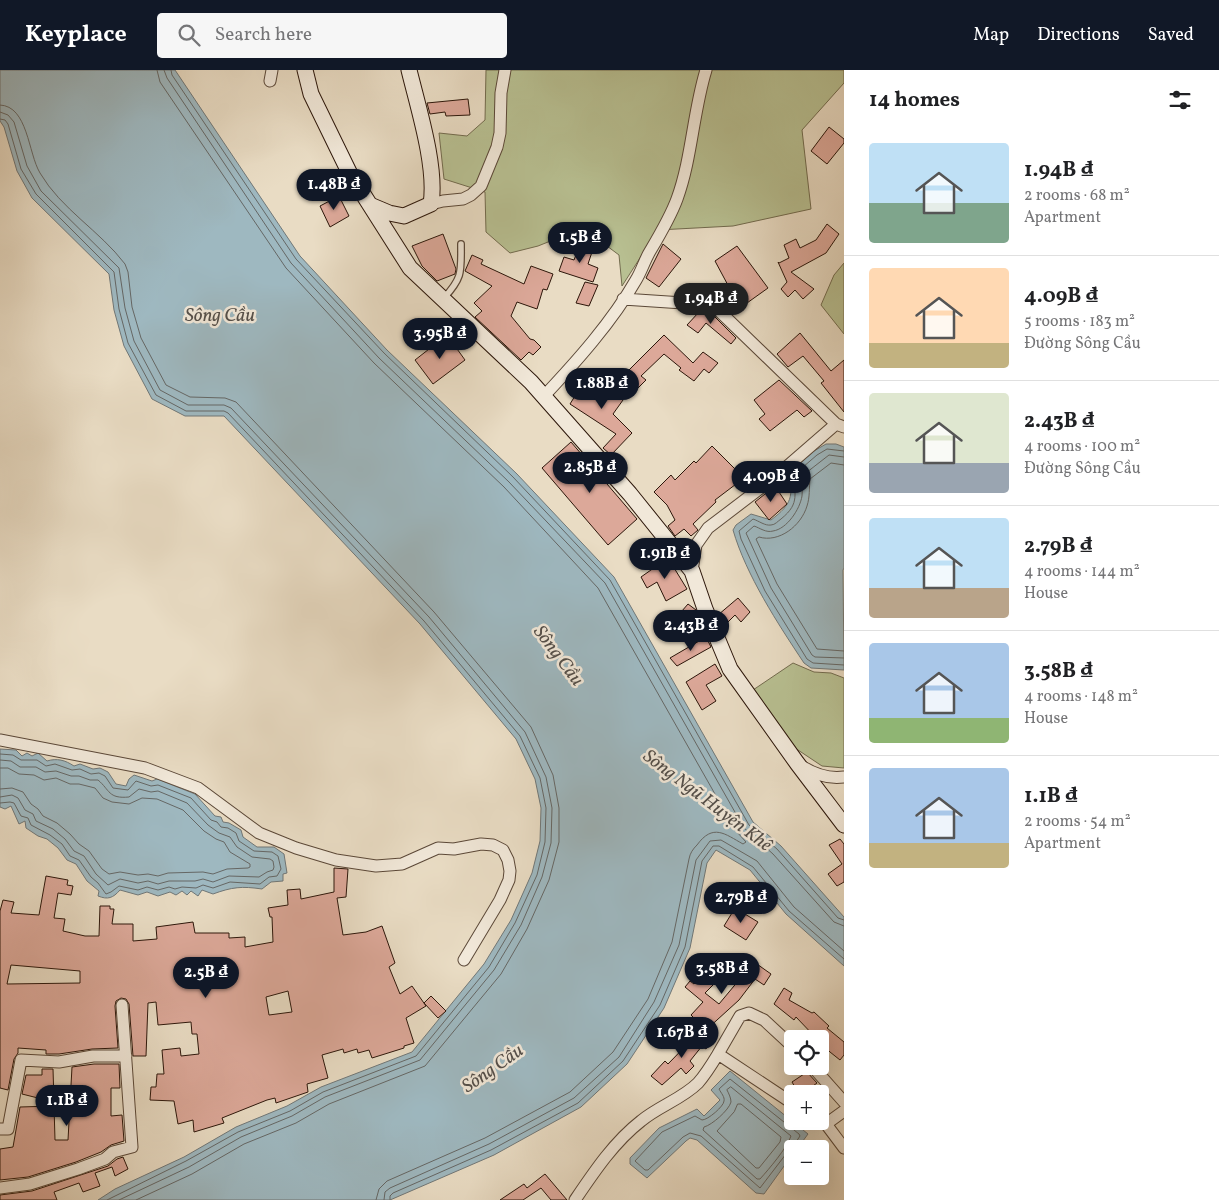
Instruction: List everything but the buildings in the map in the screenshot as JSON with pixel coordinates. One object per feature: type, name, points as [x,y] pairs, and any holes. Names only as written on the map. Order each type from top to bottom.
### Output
[{"type":"main road","points":[[305,70],[311,94],[349,172],[410,268],[444,298],[544,396],[630,494],[692,571],[704,610],[730,669],[844,825]]},
{"type":"main road","points":[[370,205],[389,213],[404,216],[431,204],[431,176],[425,136],[409,70]]},
{"type":"street","points":[[431,204],[463,199],[472,195],[481,186],[499,140],[501,93],[505,70]]},
{"type":"street","points":[[544,396],[575,363],[623,299],[636,279],[672,212],[678,198],[706,70]]},
{"type":"street","points":[[623,299],[713,305],[840,426],[708,528],[696,544],[692,571]]},
{"type":"street","points":[[0,740],[145,768],[198,788],[259,833],[296,848],[336,860],[376,866],[402,864],[438,848],[454,849],[481,844],[492,845],[503,850],[508,860],[509,880],[496,907],[464,960]]},
{"type":"street","points":[[797,763],[813,773],[828,778],[844,777]]},
{"type":"street","points":[[0,1188],[30,1184],[105,1159],[114,1152],[132,1146],[122,1006]]},
{"type":"street","points":[[575,1200],[613,1148],[650,1114],[682,1096],[707,1073],[740,1016],[749,1013],[764,1020],[784,1039]]},
{"type":"street","points":[[718,1054],[784,1098]]},
{"type":"street","points":[[0,1129],[8,1129],[22,1060],[59,1062],[93,1056],[126,1056]]},
{"type":"street","points":[[820,1075],[844,1102]]},
{"type":"street","points":[[829,1119],[844,1111]]},
{"type":"street","points":[[829,1129],[844,1148]]},
{"type":"lane","points":[[444,298],[458,280],[462,269],[461,244]]},
{"type":"green space","points":[[486,70],[844,70],[844,83],[802,130],[811,209],[733,226],[658,230],[622,286],[619,255],[583,228],[538,246],[510,253],[486,232],[485,192],[444,179],[439,133],[467,136],[485,120]]},
{"type":"green space","points":[[844,263],[844,334],[821,305],[834,275]]},
{"type":"green space","points":[[793,663],[814,672],[831,673],[844,678],[844,768],[822,766],[795,748],[753,690]]},
{"type":"water","name":"Sông Cầu","points":[[0,70],[175,70],[300,256],[387,350],[517,474],[614,577],[753,822],[781,846],[844,917],[844,966],[786,914],[750,870],[716,850],[707,863],[690,948],[664,1008],[627,1064],[581,1107],[494,1155],[390,1200],[98,1200],[115,1189],[184,1157],[236,1127],[287,1106],[321,1087],[412,1052],[484,964],[511,920],[532,873],[540,841],[541,808],[535,779],[516,739],[420,624],[224,416],[185,416],[152,399],[124,346],[114,310],[109,274],[32,198],[17,171],[4,127],[0,121]]},
{"type":"water","points":[[826,444],[836,444],[844,447],[844,670],[811,668],[804,663],[754,582],[733,530],[736,525],[751,514],[771,520],[784,509],[791,494],[790,471],[814,451]]},
{"type":"water","points":[[0,749],[16,750],[22,756],[27,753],[32,756],[38,753],[47,761],[58,760],[74,766],[80,764],[93,769],[100,768],[108,772],[116,784],[126,786],[129,779],[134,775],[152,781],[157,779],[195,794],[215,816],[221,817],[223,822],[229,823],[241,830],[243,837],[257,847],[274,847],[284,854],[287,873],[283,874],[283,881],[271,882],[262,889],[237,888],[213,894],[202,890],[198,896],[191,891],[187,895],[182,891],[176,895],[170,892],[158,896],[147,892],[138,895],[120,890],[110,898],[98,896],[99,891],[87,881],[76,864],[67,860],[58,848],[47,839],[38,836],[26,828],[25,821],[19,824],[11,806],[5,809],[0,807]]},
{"type":"water","points":[[730,1071],[784,1115],[784,1130],[803,1130],[808,1134],[804,1140],[784,1140],[784,1166],[764,1194],[756,1193],[697,1140],[690,1138],[647,1178],[630,1164],[630,1158],[659,1128],[697,1109],[704,1116],[720,1100],[711,1090]]},
{"type":"water label","name":"Sông Ngũ Huyện Khê","points":[[707,801]]}]
